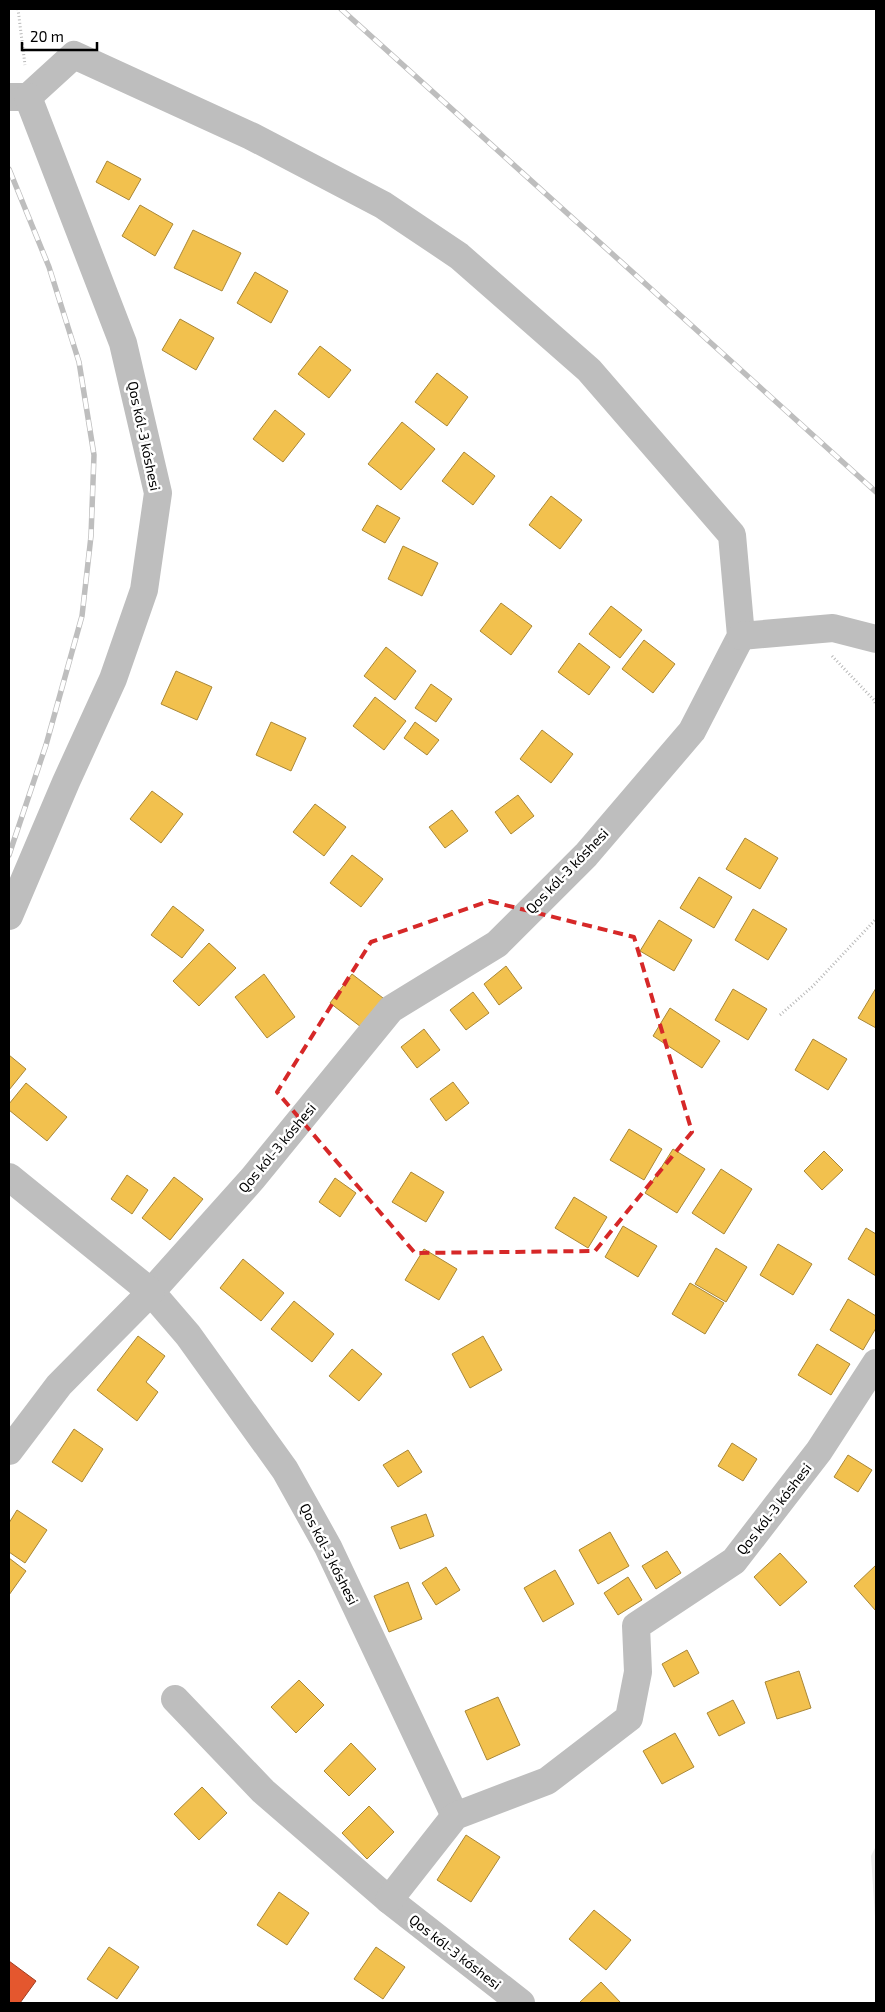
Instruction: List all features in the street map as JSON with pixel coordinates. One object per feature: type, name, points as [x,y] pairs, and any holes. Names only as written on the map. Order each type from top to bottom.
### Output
[{"type":"street","points":[[18,97],[74,55],[251,136],[384,205],[459,256],[589,370],[732,535],[740,636],[833,628],[876,639]]},
{"type":"street","name":"Qos kól-3 kóshesi","points":[[9,916],[66,782],[113,679],[144,590],[158,493],[123,342],[18,97]]},
{"type":"street","name":"Qos kól-3 kóshesi","points":[[740,636],[692,731],[586,855],[497,944],[391,1009],[253,1178],[151,1292],[188,1335],[285,1470],[328,1547],[455,1816],[547,1781],[629,1718],[638,1672],[636,1626],[734,1561],[819,1452],[876,1363]]},
{"type":"street","points":[[9,1177],[151,1292],[59,1385],[9,1451]]},
{"type":"street","name":"Qos kól-3 kóshesi","points":[[175,1699],[263,1791],[389,1900],[521,2003]]},
{"type":"street","points":[[389,1900],[455,1816]]},
{"type":"path","points":[[18,9],[18,97]]},
{"type":"path","points":[[808,630],[874,700],[876,705]]},
{"type":"path","points":[[780,1015],[813,986],[876,919]]},
{"type":"highlighted area","points":[[489,901],[634,937],[692,1132],[595,1251],[415,1253],[277,1092],[371,942]]},
{"type":"shaded area","points":[[876,1846],[876,1932],[871,1856]]},
{"type":"building: Homes","points":[[107,161],[141,179],[129,200],[96,182]]},
{"type":"building: Homes","points":[[140,205],[173,224],[155,256],[122,236]]},
{"type":"building: Homes","points":[[193,230],[241,253],[222,291],[174,268]]},
{"type":"building: Homes","points":[[255,272],[288,291],[271,323],[237,303]]},
{"type":"building: Homes","points":[[180,319],[214,338],[196,370],[162,350]]},
{"type":"building: Homes","points":[[320,346],[351,370],[329,398],[298,374]]},
{"type":"building: Homes","points":[[437,373],[468,397],[447,426],[415,402]]},
{"type":"building: Homes","points":[[275,410],[305,434],[283,462],[253,439]]},
{"type":"building: Homes","points":[[402,422],[435,449],[401,490],[368,464]]},
{"type":"building: Homes","points":[[464,452],[495,476],[473,505],[442,481]]},
{"type":"building: Homes","points":[[551,496],[582,520],[560,549],[529,525]]},
{"type":"building: Homes","points":[[377,505],[400,518],[385,543],[362,530]]},
{"type":"building: Homes","points":[[403,546],[438,563],[422,596],[388,579]]},
{"type":"building: Homes","points":[[501,603],[532,626],[511,655],[480,631]]},
{"type":"building: Homes","points":[[611,606],[642,630],[620,658],[589,634]]},
{"type":"building: Homes","points":[[644,640],[675,664],[653,693],[622,669]]},
{"type":"building: Homes","points":[[579,643],[610,667],[589,695],[558,672]]},
{"type":"building: Homes","points":[[386,647],[416,671],[395,700],[364,676]]},
{"type":"building: Homes","points":[[176,671],[212,687],[197,720],[161,704]]},
{"type":"building: Homes","points":[[431,684],[452,699],[436,722],[415,708]]},
{"type":"building: Homes","points":[[375,697],[406,721],[384,750],[353,726]]},
{"type":"building: Homes","points":[[271,722],[306,738],[291,771],[256,755]]},
{"type":"building: Homes","points":[[415,722],[439,740],[427,755],[404,738]]},
{"type":"building: Homes","points":[[542,730],[573,754],[551,783],[520,759]]},
{"type":"building: Homes","points":[[152,791],[183,814],[161,843],[130,819]]},
{"type":"building: Homes","points":[[518,795],[534,816],[511,834],[495,812]]},
{"type":"building: Homes","points":[[315,804],[346,827],[324,856],[293,832]]},
{"type":"building: Homes","points":[[452,810],[468,831],[445,848],[429,827]]},
{"type":"building: Homes","points":[[745,838],[778,858],[760,889],[726,869]]},
{"type":"building: Homes","points":[[352,855],[383,879],[361,907],[330,883]]},
{"type":"building: Homes","points":[[699,877],[732,897],[714,928],[680,908]]},
{"type":"building: Homes","points":[[173,906],[204,930],[182,958],[151,935]]},
{"type":"building: Homes","points":[[753,909],[787,929],[768,960],[735,940]]},
{"type":"building: Homes","points":[[659,920],[692,940],[674,971],[640,951]]},
{"type":"building: Homes","points":[[209,943],[236,968],[199,1006],[173,981]]},
{"type":"building: Homes","points":[[506,966],[522,988],[499,1005],[484,984]]},
{"type":"building: Homes","points":[[264,974],[295,1017],[267,1038],[235,997]]},
{"type":"building: Homes","points":[[352,974],[383,998],[361,1027],[330,1003]]},
{"type":"building: Homes","points":[[876,988],[876,1028],[858,1018]]},
{"type":"building: Homes","points":[[733,989],[767,1009],[748,1040],[715,1020]]},
{"type":"building: Homes","points":[[473,992],[489,1013],[466,1030],[450,1010]]},
{"type":"building: Homes","points":[[670,1008],[720,1041],[702,1068],[653,1036]]},
{"type":"building: Homes","points":[[424,1029],[440,1050],[417,1068],[401,1047]]},
{"type":"building: Homes","points":[[813,1039],[847,1059],[828,1090],[795,1070]]},
{"type":"building: Homes","points":[[9,1055],[26,1069],[9,1090]]},
{"type":"building: Homes","points":[[453,1082],[469,1103],[446,1121],[430,1099]]},
{"type":"building: Homes","points":[[26,1083],[67,1117],[47,1141],[9,1110],[9,1104]]},
{"type":"building: Homes","points":[[629,1129],[662,1149],[644,1180],[610,1160]]},
{"type":"building: Homes","points":[[673,1149],[705,1169],[677,1213],[645,1193]]},
{"type":"building: Homes","points":[[824,1151],[843,1170],[822,1190],[804,1171]]},
{"type":"building: Homes","points":[[721,1169],[752,1189],[724,1234],[692,1213]]},
{"type":"building: Homes","points":[[411,1172],[444,1192],[426,1222],[392,1202]]},
{"type":"building: Homes","points":[[127,1175],[148,1190],[132,1214],[111,1199]]},
{"type":"building: Homes","points":[[174,1177],[203,1199],[170,1240],[142,1218]]},
{"type":"building: Homes","points":[[335,1178],[356,1193],[340,1217],[319,1202]]},
{"type":"building: Homes","points":[[574,1197],[607,1217],[588,1248],[555,1228]]},
{"type":"building: Homes","points":[[623,1226],[657,1246],[638,1277],[605,1257]]},
{"type":"building: Homes","points":[[866,1228],[876,1234],[876,1276],[848,1259]]},
{"type":"building: Homes","points":[[778,1244],[812,1264],[793,1295],[760,1275]]},
{"type":"building: Homes","points":[[716,1248],[747,1267],[726,1302],[695,1284]]},
{"type":"building: Homes","points":[[424,1249],[457,1269],[439,1300],[405,1280]]},
{"type":"building: Homes","points":[[243,1259],[284,1293],[261,1321],[220,1288]]},
{"type":"building: Homes","points":[[690,1283],[724,1303],[705,1334],[672,1314]]},
{"type":"building: Homes","points":[[848,1299],[876,1316],[876,1328],[863,1350],[830,1330]]},
{"type":"building: Homes","points":[[294,1301],[334,1334],[312,1362],[271,1329]]},
{"type":"building: Homes","points":[[138,1336],[165,1356],[146,1382],[158,1392],[137,1421],[97,1390]]},
{"type":"building: Homes","points":[[483,1336],[502,1370],[470,1388],[452,1354]]},
{"type":"building: Homes","points":[[817,1344],[850,1364],[831,1395],[798,1375]]},
{"type":"building: Homes","points":[[352,1349],[382,1374],[359,1401],[329,1376]]},
{"type":"building: Homes","points":[[74,1429],[103,1449],[82,1482],[52,1462]]},
{"type":"building: Homes","points":[[732,1443],[757,1459],[743,1481],[718,1466]]},
{"type":"building: Homes","points":[[408,1450],[422,1472],[398,1487],[383,1465]]},
{"type":"building: Homes","points":[[848,1455],[872,1470],[858,1492],[834,1477]]},
{"type":"building: Homes","points":[[17,1510],[47,1530],[25,1563],[9,1552],[9,1523]]},
{"type":"building: Homes","points":[[426,1514],[434,1536],[400,1549],[391,1527]]},
{"type":"building: Homes","points":[[610,1532],[629,1566],[598,1584],[579,1550]]},
{"type":"building: Homes","points":[[667,1551],[681,1573],[656,1589],[642,1566]]},
{"type":"building: Homes","points":[[780,1553],[807,1582],[780,1606],[754,1577]]},
{"type":"building: Homes","points":[[9,1558],[26,1571],[9,1595]]},
{"type":"building: Homes","points":[[876,1565],[876,1611],[854,1586]]},
{"type":"building: Homes","points":[[446,1567],[460,1590],[436,1605],[422,1583]]},
{"type":"building: Homes","points":[[555,1570],[574,1604],[543,1622],[524,1588]]},
{"type":"building: Homes","points":[[628,1577],[642,1600],[618,1615],[604,1593]]},
{"type":"building: Homes","points":[[408,1582],[422,1619],[389,1632],[374,1596]]},
{"type":"building: Homes","points":[[687,1650],[699,1673],[674,1687],[662,1664]]},
{"type":"building: Homes","points":[[799,1671],[811,1708],[777,1719],[765,1682]]},
{"type":"building: Homes","points":[[299,1680],[324,1705],[296,1733],[271,1707]]},
{"type":"building: Homes","points":[[498,1697],[520,1745],[487,1760],[465,1711]]},
{"type":"building: Homes","points":[[733,1700],[745,1723],[719,1736],[707,1713]]},
{"type":"building: Homes","points":[[675,1733],[694,1767],[662,1784],[643,1751]]},
{"type":"building: Homes","points":[[351,1743],[376,1769],[349,1796],[324,1771]]},
{"type":"building: Homes","points":[[202,1787],[227,1813],[199,1840],[174,1814]]},
{"type":"building: Homes","points":[[369,1806],[394,1832],[367,1859],[342,1833]]},
{"type":"building: Homes","points":[[466,1835],[500,1857],[471,1902],[437,1880]]},
{"type":"building: Homes","points":[[279,1892],[309,1913],[287,1945],[257,1925]]},
{"type":"building: Homes","points":[[594,1910],[631,1940],[606,1970],[569,1939]]},
{"type":"building: Homes","points":[[109,1947],[139,1967],[117,1999],[87,1979]]},
{"type":"building: Homes","points":[[376,1947],[405,1967],[383,1999],[354,1979]]},
{"type":"building: Homes","points":[[601,1982],[621,2003],[579,2003]]},
{"type":"building: Shops","points":[[9,1961],[36,1981],[20,2003],[9,2003]]},
{"type":"railway","points":[[341,9],[876,492]]},
{"type":"railway","points":[[9,169],[49,267],[79,362],[94,455],[91,536],[82,616],[46,745],[9,855]]}]
